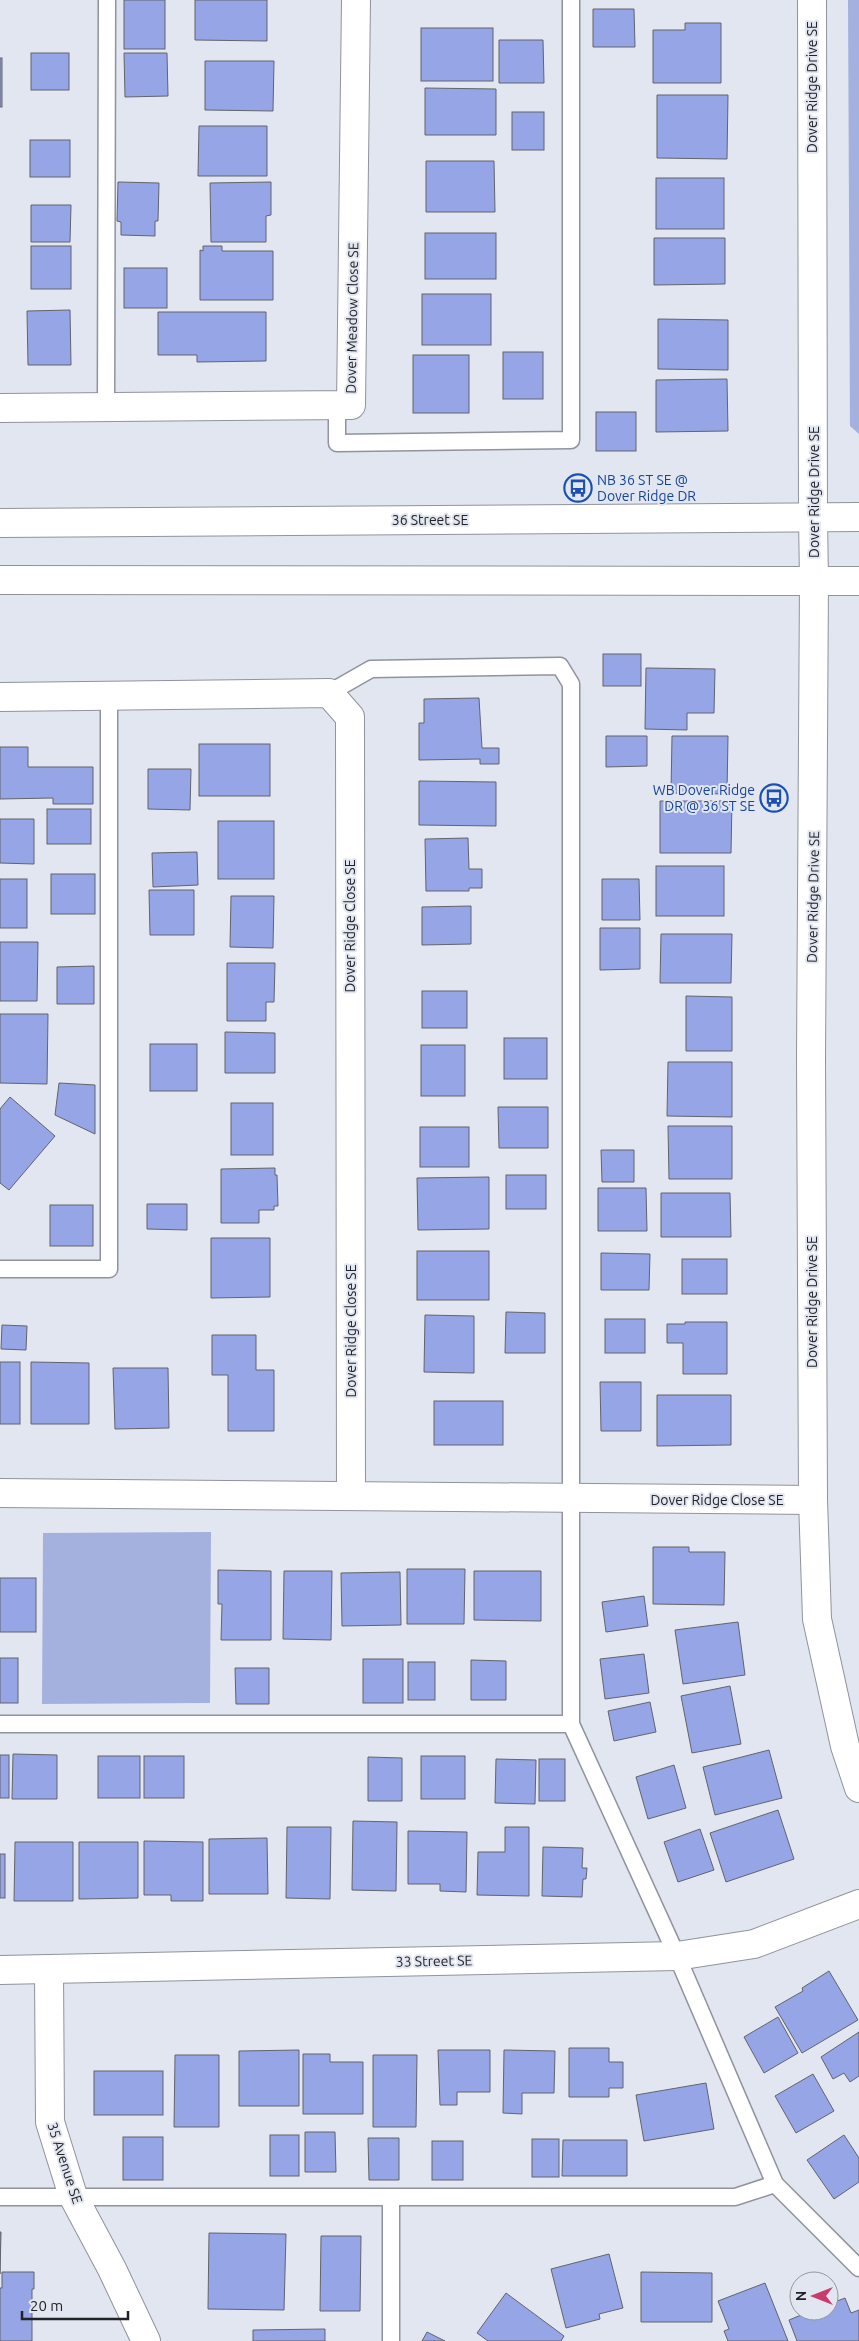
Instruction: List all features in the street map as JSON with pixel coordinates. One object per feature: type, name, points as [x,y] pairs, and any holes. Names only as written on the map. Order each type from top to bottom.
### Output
[{"type":"street","name":"Dover Meadow Close SE","points":[[0,408],[351,405],[356,0]]},
{"type":"street","name":"Dover Ridge Drive SE","points":[[812,0],[814,581],[811,1057],[813,1500],[817,1619],[845,1746],[859,1788]]},
{"type":"street","name":"36 Street SE","points":[[0,523],[859,517]]},
{"type":"street","points":[[0,580],[859,581]]},
{"type":"street","points":[[0,697],[329,693]]},
{"type":"street","name":"Dover Ridge Close SE","points":[[329,693],[350,717],[351,1496]]},
{"type":"street","name":"Dover Ridge Close SE","points":[[0,1494],[813,1500]]},
{"type":"street","name":"33 Street SE","points":[[0,1970],[677,1956],[754,1944],[859,1904]]},
{"type":"street","name":"35 Avenue SE","points":[[49,1970],[50,2122],[73,2196],[112,2268],[146,2341]]},
{"type":"lane","points":[[106,407],[107,0]]},
{"type":"lane","points":[[337,405],[337,443],[571,440],[572,0]]},
{"type":"lane","points":[[329,693],[371,668],[560,666],[571,684],[571,1724],[677,1956],[775,2184],[859,2268]]},
{"type":"lane","points":[[0,1269],[109,1269],[109,696]]},
{"type":"lane","points":[[0,1724],[571,1724]]},
{"type":"lane","points":[[0,2198],[73,2196],[391,2198],[735,2197],[775,2184]]},
{"type":"lane","points":[[391,2198],[391,2341]]},
{"type":"shaded area","points":[[848,0],[859,0],[859,434],[850,426]]},
{"type":"shaded area","points":[[211,1532],[210,1703],[42,1704],[43,1533]]},
{"type":"building","points":[[124,0],[165,0],[165,49],[124,49]]},
{"type":"building","points":[[195,0],[267,0],[267,41],[195,40]]},
{"type":"building","points":[[593,9],[634,9],[635,47],[593,47]]},
{"type":"building","points":[[685,23],[721,23],[721,83],[653,83],[653,30],[685,30]]},
{"type":"building","points":[[421,28],[493,28],[493,81],[421,81]]},
{"type":"building","points":[[499,40],[543,40],[544,83],[499,83]]},
{"type":"building","points":[[31,53],[69,53],[69,90],[31,90]]},
{"type":"building","points":[[124,53],[167,53],[168,96],[125,97]]},
{"type":"building","points":[[0,58],[2,58],[2,107],[0,107]]},
{"type":"building","points":[[205,61],[274,61],[273,111],[205,110]]},
{"type":"building","points":[[425,88],[496,89],[496,135],[425,135]]},
{"type":"building","points":[[657,95],[728,95],[727,159],[657,158]]},
{"type":"building","points":[[512,112],[544,112],[544,150],[512,150]]},
{"type":"building","points":[[199,126],[267,126],[267,176],[198,176]]},
{"type":"building","points":[[30,140],[70,140],[70,177],[30,177]]},
{"type":"building","points":[[426,161],[494,161],[495,212],[426,212]]},
{"type":"building","points":[[656,178],[724,178],[724,229],[656,229]]},
{"type":"building","points":[[118,182],[159,183],[158,221],[155,221],[155,236],[121,235],[121,222],[117,221]]},
{"type":"building","points":[[271,182],[271,215],[266,216],[266,242],[211,242],[210,183]]},
{"type":"building","points":[[31,205],[71,205],[70,242],[31,242]]},
{"type":"building","points":[[425,233],[496,233],[496,279],[425,279]]},
{"type":"building","points":[[654,238],[725,238],[725,284],[654,285]]},
{"type":"building","points":[[31,246],[71,246],[71,289],[31,289]]},
{"type":"building","points":[[203,246],[222,246],[222,251],[273,251],[273,300],[200,300],[200,250],[203,251]]},
{"type":"building","points":[[124,268],[167,268],[167,308],[124,308]]},
{"type":"building","points":[[422,294],[491,294],[491,345],[422,345]]},
{"type":"building","points":[[70,310],[71,365],[28,365],[27,311]]},
{"type":"building","points":[[158,312],[266,312],[266,361],[197,362],[197,355],[158,355]]},
{"type":"building","points":[[658,319],[728,320],[728,370],[658,369]]},
{"type":"building","points":[[503,352],[543,352],[543,399],[503,399]]},
{"type":"building","points":[[413,355],[469,355],[469,413],[413,413]]},
{"type":"building","points":[[727,379],[728,431],[656,432],[656,380]]},
{"type":"building","points":[[596,412],[636,412],[636,451],[596,451]]},
{"type":"building","points":[[603,654],[641,654],[641,686],[603,686]]},
{"type":"building","points":[[646,668],[715,669],[714,713],[687,713],[687,730],[645,729]]},
{"type":"building","points":[[479,698],[482,748],[499,748],[499,764],[480,764],[480,759],[419,760],[419,723],[424,723],[424,699]]},
{"type":"building","points":[[606,736],[647,736],[647,766],[606,767]]},
{"type":"building","points":[[672,736],[728,736],[727,794],[671,793]]},
{"type":"building","points":[[199,744],[270,744],[270,796],[199,796]]},
{"type":"building","points":[[0,747],[28,747],[28,767],[93,767],[93,804],[53,804],[53,798],[0,799]]},
{"type":"building","points":[[148,769],[191,769],[190,810],[148,809]]},
{"type":"building","points":[[419,781],[496,782],[496,826],[419,825]]},
{"type":"building","points":[[660,801],[732,801],[731,853],[660,853]]},
{"type":"building","points":[[47,809],[91,809],[91,844],[47,844]]},
{"type":"building","points":[[0,819],[34,819],[34,864],[0,863]]},
{"type":"building","points":[[218,821],[274,821],[274,879],[218,879]]},
{"type":"building","points":[[468,838],[469,869],[482,869],[482,888],[469,888],[469,891],[426,891],[425,839]]},
{"type":"building","points":[[197,852],[198,885],[153,887],[152,853]]},
{"type":"building","points":[[656,866],[724,866],[724,916],[656,916]]},
{"type":"building","points":[[51,874],[95,874],[95,914],[51,914]]},
{"type":"building","points":[[0,879],[27,879],[27,928],[0,928]]},
{"type":"building","points":[[602,879],[639,879],[640,920],[602,920]]},
{"type":"building","points":[[149,890],[194,890],[194,935],[150,935]]},
{"type":"building","points":[[231,896],[274,896],[273,948],[230,947]]},
{"type":"building","points":[[471,906],[471,944],[422,945],[422,907]]},
{"type":"building","points":[[600,928],[640,928],[640,969],[600,970]]},
{"type":"building","points":[[661,934],[732,934],[731,983],[660,983]]},
{"type":"building","points":[[0,942],[38,942],[37,1001],[0,1001]]},
{"type":"building","points":[[227,963],[275,963],[274,1002],[266,1002],[266,1021],[227,1021]]},
{"type":"building","points":[[94,966],[94,1004],[57,1004],[57,967]]},
{"type":"building","points":[[422,991],[467,991],[467,1028],[422,1028]]},
{"type":"building","points":[[686,996],[732,997],[732,1051],[686,1051]]},
{"type":"building","points":[[0,1014],[48,1014],[47,1084],[0,1083]]},
{"type":"building","points":[[225,1032],[275,1033],[275,1073],[225,1073]]},
{"type":"building","points":[[504,1038],[547,1038],[547,1079],[504,1079]]},
{"type":"building","points":[[150,1044],[197,1044],[197,1091],[150,1091]]},
{"type":"building","points":[[421,1045],[465,1045],[465,1096],[421,1096]]},
{"type":"building","points":[[668,1062],[732,1062],[732,1117],[667,1116]]},
{"type":"building","points":[[59,1083],[95,1085],[95,1134],[55,1115]]},
{"type":"building","points":[[10,1097],[55,1136],[9,1190],[0,1183],[0,1109]]},
{"type":"building","points":[[231,1103],[273,1103],[273,1155],[231,1155]]},
{"type":"building","points":[[498,1107],[548,1107],[548,1148],[499,1148]]},
{"type":"building","points":[[668,1126],[732,1126],[732,1179],[669,1179]]},
{"type":"building","points":[[420,1127],[469,1127],[469,1167],[420,1167]]},
{"type":"building","points":[[601,1150],[634,1150],[634,1182],[602,1182]]},
{"type":"building","points":[[275,1168],[278,1206],[274,1206],[274,1210],[259,1210],[259,1223],[221,1223],[221,1169]]},
{"type":"building","points":[[506,1175],[546,1175],[546,1209],[506,1209]]},
{"type":"building","points":[[489,1177],[489,1229],[418,1230],[417,1178]]},
{"type":"building","points":[[598,1188],[646,1188],[647,1231],[598,1231]]},
{"type":"building","points":[[661,1193],[730,1193],[731,1237],[661,1237]]},
{"type":"building","points":[[147,1204],[187,1204],[187,1230],[147,1229]]},
{"type":"building","points":[[50,1205],[93,1205],[93,1246],[50,1246]]},
{"type":"building","points":[[211,1238],[270,1238],[270,1297],[211,1298]]},
{"type":"building","points":[[417,1251],[489,1251],[489,1300],[417,1300]]},
{"type":"building","points":[[601,1253],[650,1254],[649,1290],[601,1290]]},
{"type":"building","points":[[682,1259],[727,1259],[727,1294],[682,1294]]},
{"type":"building","points":[[506,1312],[545,1313],[545,1353],[505,1353]]},
{"type":"building","points":[[425,1315],[474,1316],[474,1373],[424,1372]]},
{"type":"building","points":[[605,1319],[645,1319],[645,1353],[605,1353]]},
{"type":"building","points":[[685,1322],[727,1322],[727,1374],[683,1374],[683,1343],[667,1343],[667,1324],[685,1324]]},
{"type":"building","points":[[2,1325],[27,1326],[26,1350],[1,1349]]},
{"type":"building","points":[[212,1335],[256,1335],[256,1370],[274,1370],[274,1431],[228,1431],[228,1375],[212,1375]]},
{"type":"building","points":[[0,1362],[20,1362],[20,1424],[0,1424]]},
{"type":"building","points":[[31,1362],[89,1363],[89,1424],[31,1424]]},
{"type":"building","points":[[113,1368],[168,1368],[169,1428],[115,1429]]},
{"type":"building","points":[[600,1382],[641,1382],[641,1431],[601,1431]]},
{"type":"building","points":[[657,1395],[731,1395],[731,1445],[657,1446]]},
{"type":"building","points":[[434,1401],[503,1401],[503,1445],[434,1445]]},
{"type":"building","points":[[653,1547],[689,1547],[689,1552],[725,1552],[724,1605],[653,1604]]},
{"type":"building","points":[[407,1569],[465,1569],[464,1624],[407,1624]]},
{"type":"building","points":[[218,1570],[271,1571],[271,1640],[221,1640],[222,1604],[218,1604]]},
{"type":"building","points":[[284,1571],[332,1571],[331,1640],[283,1639]]},
{"type":"building","points":[[474,1571],[541,1571],[541,1621],[474,1620]]},
{"type":"building","points":[[400,1572],[401,1625],[342,1626],[341,1573]]},
{"type":"building","points":[[0,1578],[36,1578],[36,1632],[0,1632]]},
{"type":"building","points":[[644,1596],[648,1626],[606,1632],[602,1602]]},
{"type":"building","points":[[738,1622],[745,1675],[683,1684],[675,1630]]},
{"type":"building","points":[[644,1654],[649,1693],[605,1699],[600,1659]]},
{"type":"building","points":[[0,1658],[18,1658],[18,1703],[0,1703]]},
{"type":"building","points":[[363,1659],[403,1659],[403,1703],[363,1703]]},
{"type":"building","points":[[471,1660],[506,1661],[506,1700],[471,1700]]},
{"type":"building","points":[[408,1662],[435,1662],[435,1700],[408,1700]]},
{"type":"building","points":[[235,1668],[269,1668],[269,1704],[236,1704]]},
{"type":"building","points":[[730,1686],[741,1744],[692,1753],[681,1696]]},
{"type":"building","points":[[650,1702],[656,1732],[614,1741],[608,1711]]},
{"type":"building","points":[[769,1750],[782,1798],[715,1815],[703,1767]]},
{"type":"building","points":[[13,1754],[57,1755],[57,1799],[12,1799]]},
{"type":"building","points":[[0,1755],[9,1755],[9,1798],[0,1798]]},
{"type":"building","points":[[98,1756],[140,1756],[140,1798],[98,1798]]},
{"type":"building","points":[[144,1756],[184,1756],[184,1798],[144,1798]]},
{"type":"building","points":[[421,1756],[465,1756],[465,1799],[421,1799]]},
{"type":"building","points":[[368,1757],[402,1758],[402,1801],[368,1801]]},
{"type":"building","points":[[496,1759],[536,1760],[535,1804],[495,1803]]},
{"type":"building","points":[[539,1759],[565,1759],[565,1801],[539,1801]]},
{"type":"building","points":[[674,1765],[686,1808],[648,1819],[636,1777]]},
{"type":"building","points":[[778,1810],[794,1859],[726,1882],[710,1833]]},
{"type":"building","points":[[353,1821],[397,1822],[396,1891],[352,1890]]},
{"type":"building","points":[[287,1827],[331,1827],[330,1899],[286,1898]]},
{"type":"building","points":[[505,1827],[529,1827],[529,1896],[477,1895],[478,1852],[505,1852]]},
{"type":"building","points":[[700,1829],[714,1870],[678,1882],[664,1842]]},
{"type":"building","points":[[408,1831],[467,1832],[466,1892],[440,1891],[440,1884],[408,1884]]},
{"type":"building","points":[[267,1838],[268,1894],[209,1894],[209,1839]]},
{"type":"building","points":[[144,1841],[203,1842],[203,1901],[171,1901],[171,1895],[144,1895]]},
{"type":"building","points":[[15,1842],[73,1842],[73,1901],[14,1901]]},
{"type":"building","points":[[79,1842],[138,1842],[138,1898],[79,1899]]},
{"type":"building","points":[[543,1847],[583,1848],[582,1868],[587,1868],[586,1879],[583,1879],[582,1897],[542,1896]]},
{"type":"building","points":[[0,1854],[5,1854],[5,1898],[0,1898]]},
{"type":"building","points":[[829,1971],[858,2020],[802,2053],[775,2007],[803,1991],[802,1988]]},
{"type":"building","points":[[778,2017],[798,2053],[764,2073],[744,2037]]},
{"type":"building","points":[[859,2032],[859,2076],[850,2082],[844,2073],[833,2079],[821,2057]]},
{"type":"building","points":[[569,2048],[609,2048],[609,2062],[623,2062],[623,2088],[609,2088],[609,2097],[569,2097]]},
{"type":"building","points":[[299,2050],[299,2106],[239,2106],[239,2051]]},
{"type":"building","points":[[438,2050],[490,2050],[490,2092],[457,2092],[457,2105],[440,2105]]},
{"type":"building","points":[[504,2050],[555,2051],[554,2093],[522,2093],[522,2114],[503,2113]]},
{"type":"building","points":[[303,2054],[330,2054],[330,2062],[363,2062],[363,2114],[303,2114]]},
{"type":"building","points":[[175,2055],[219,2055],[219,2127],[174,2127]]},
{"type":"building","points":[[373,2055],[417,2055],[416,2127],[373,2127]]},
{"type":"building","points":[[94,2071],[163,2071],[163,2115],[94,2115]]},
{"type":"building","points":[[813,2074],[834,2111],[796,2133],[775,2096]]},
{"type":"building","points":[[706,2083],[714,2129],[644,2141],[636,2095]]},
{"type":"building","points":[[305,2132],[335,2132],[336,2172],[305,2172]]},
{"type":"building","points":[[270,2135],[299,2135],[299,2176],[270,2176]]},
{"type":"building","points":[[844,2135],[859,2158],[859,2182],[834,2199],[807,2160]]},
{"type":"building","points":[[123,2137],[163,2137],[163,2180],[123,2180]]},
{"type":"building","points":[[368,2138],[399,2138],[399,2180],[369,2180]]},
{"type":"building","points":[[532,2139],[559,2139],[559,2177],[532,2177]]},
{"type":"building","points":[[563,2140],[627,2140],[627,2176],[562,2176]]},
{"type":"building","points":[[432,2141],[463,2141],[463,2180],[432,2180]]},
{"type":"building","points":[[0,2232],[1,2232],[0,2274]]},
{"type":"building","points":[[209,2233],[286,2234],[284,2310],[208,2309]]},
{"type":"building","points":[[321,2236],[361,2236],[360,2311],[320,2311]]},
{"type":"building","points":[[609,2254],[623,2308],[599,2314],[600,2319],[566,2328],[551,2269]]},
{"type":"building","points":[[2,2272],[34,2272],[34,2289],[32,2289],[32,2341],[0,2341],[0,2288],[2,2288]]},
{"type":"building","points":[[641,2272],[712,2273],[712,2322],[641,2322]]},
{"type":"building","points":[[765,2283],[788,2341],[728,2341],[724,2331],[729,2329],[718,2301]]},
{"type":"building","points":[[506,2293],[564,2336],[561,2341],[488,2341],[477,2333]]},
{"type":"building","points":[[845,2298],[851,2313],[859,2310],[859,2341],[797,2341],[789,2321],[839,2321],[839,2300]]},
{"type":"building","points":[[325,2329],[325,2341],[253,2341],[253,2330]]},
{"type":"building","points":[[427,2332],[445,2341],[422,2341]]},
{"type":"place","name":"NB 36 ST SE @ Dover Ridge DR","points":[[578,488]]},
{"type":"place","name":"WB Dover Ridge DR @ 36 ST SE","points":[[774,798]]}]
